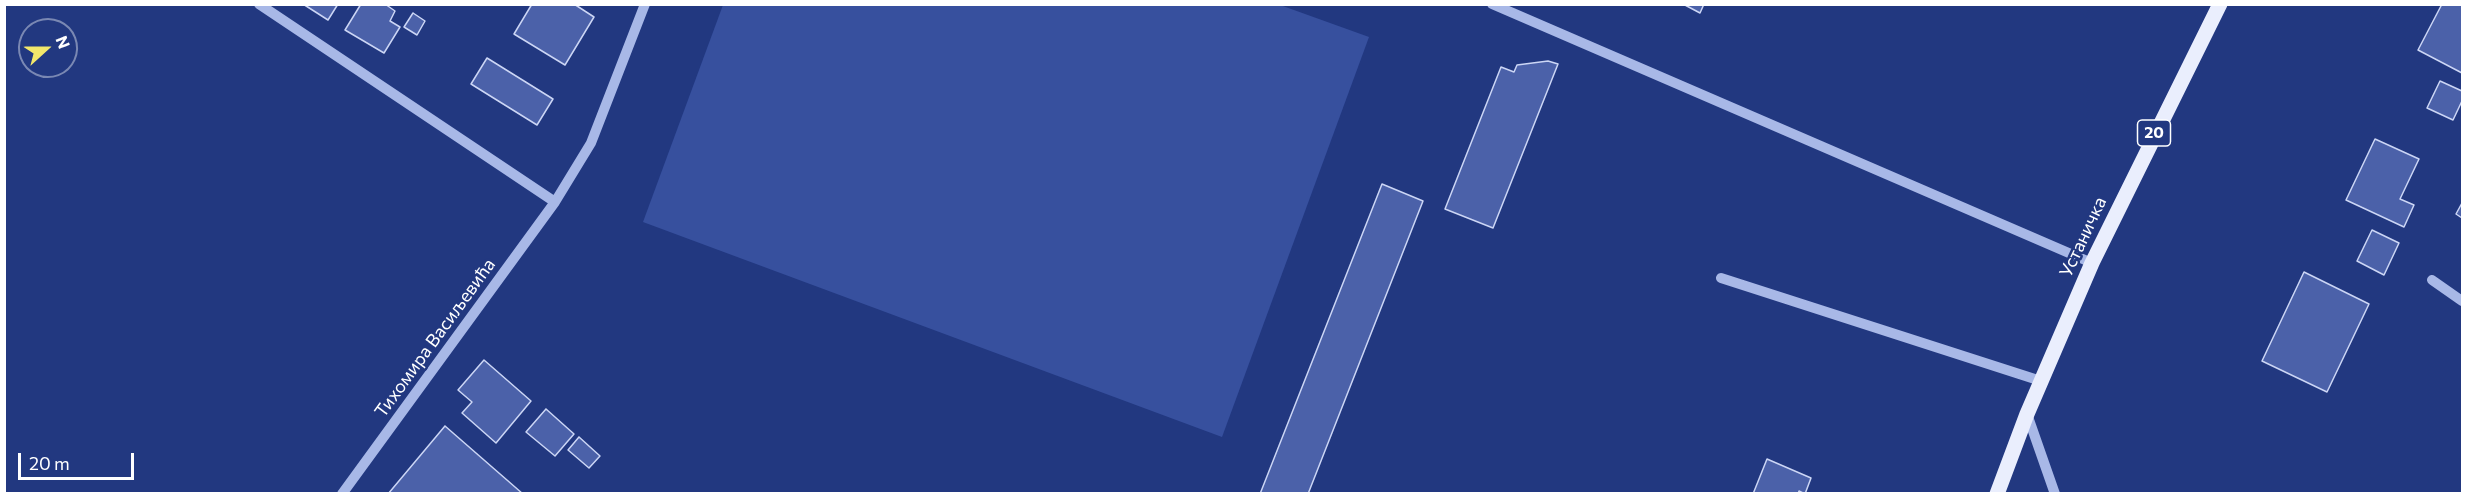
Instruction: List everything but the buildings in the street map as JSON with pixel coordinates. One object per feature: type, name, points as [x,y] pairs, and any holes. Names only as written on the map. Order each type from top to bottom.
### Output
[{"type":"main road","name":"Устаничка","points":[[1997,494],[2027,414],[2092,263],[2220,4]]},
{"type":"street","points":[[259,4],[555,202]]},
{"type":"street","name":"Тихомира Васиљевића","points":[[342,494],[555,202],[591,143],[645,4]]},
{"type":"street","points":[[1492,4],[2092,263]]},
{"type":"street","points":[[1721,278],[2041,381]]},
{"type":"street","points":[[2432,280],[2463,301]]},
{"type":"street","points":[[2027,414],[2055,494]]},
{"type":"shaded area","points":[[723,5],[1280,5],[1369,37],[1222,437],[643,222]]}]
